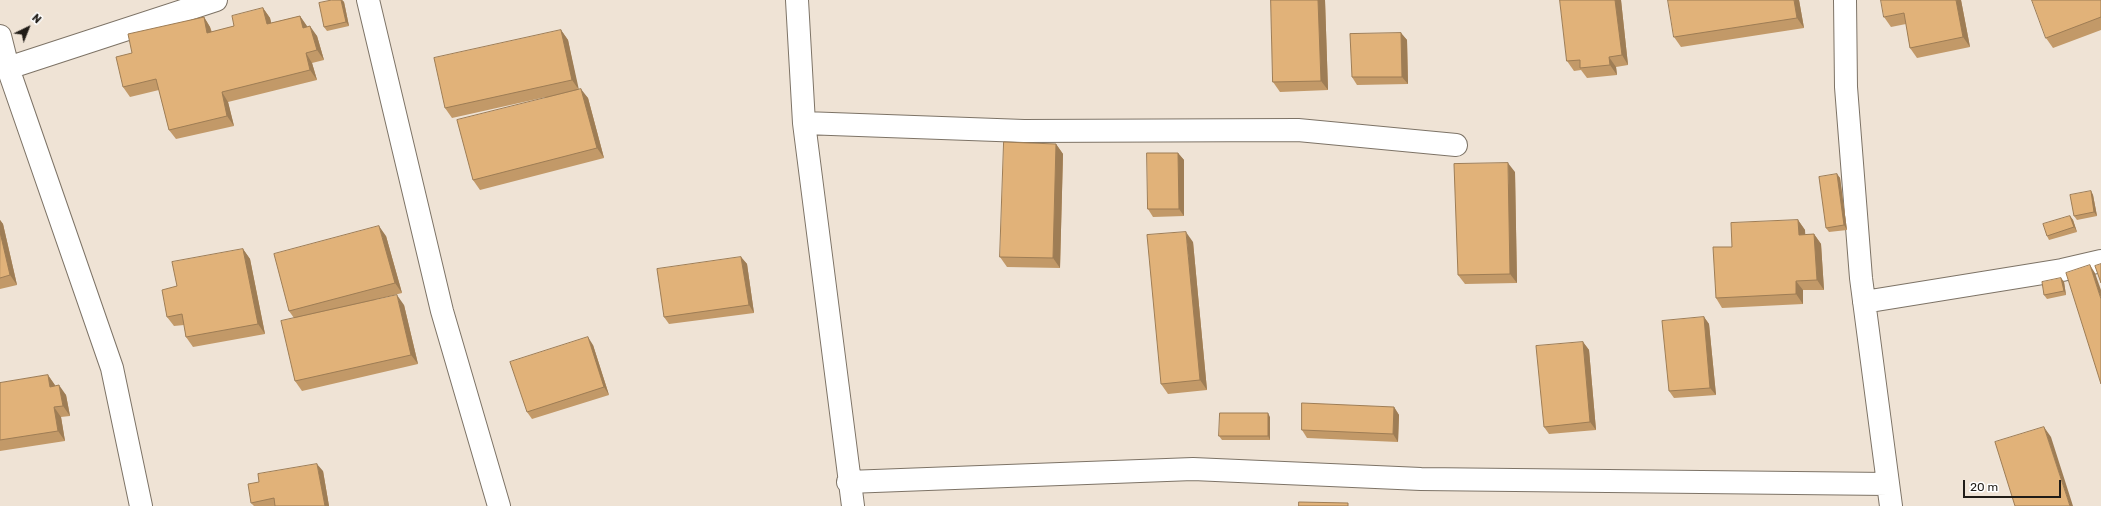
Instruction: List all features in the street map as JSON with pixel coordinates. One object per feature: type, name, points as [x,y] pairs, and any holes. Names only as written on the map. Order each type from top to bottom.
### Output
[{"type":"street","points":[[8,68],[216,0]]},
{"type":"street","points":[[368,0],[442,311],[498,506]]},
{"type":"street","points":[[796,0],[804,124],[848,482],[853,506]]},
{"type":"street","points":[[1845,0],[1846,87],[1864,302],[1891,506]]},
{"type":"street","points":[[0,36],[8,68],[112,368],[141,506]]},
{"type":"street","points":[[804,124],[1024,131],[1298,130],[1456,145]]},
{"type":"street","points":[[1864,302],[2055,271],[2101,261]]},
{"type":"street","points":[[848,482],[1193,469],[1421,479],[1888,484]]},
{"type":"building","points":[[332,0],[341,0],[346,22],[324,27],[319,3]]},
{"type":"building","points":[[1271,0],[1318,0],[1321,81],[1273,82]]},
{"type":"building","points":[[1560,0],[1615,0],[1622,55],[1609,57],[1610,65],[1580,68],[1580,60],[1567,61]]},
{"type":"building","points":[[1668,0],[1794,0],[1797,18],[1674,37]]},
{"type":"building","points":[[1881,0],[1956,0],[1963,37],[1910,48],[1904,13],[1884,17]]},
{"type":"building","points":[[2032,0],[2101,0],[2101,17],[2046,38]]},
{"type":"building","points":[[263,8],[267,24],[300,16],[303,28],[310,26],[317,50],[306,53],[310,70],[222,92],[227,116],[169,130],[156,79],[123,87],[116,57],[132,53],[128,34],[204,17],[207,33],[234,26],[232,16]]},
{"type":"building","points":[[561,30],[572,80],[445,108],[434,58]]},
{"type":"building","points":[[1401,33],[1402,77],[1352,77],[1350,34]]},
{"type":"building","points":[[581,89],[597,148],[473,180],[457,120]]},
{"type":"building","points":[[1004,142],[1056,144],[1053,258],[1000,257]]},
{"type":"building","points":[[1147,153],[1178,153],[1179,209],[1148,209]]},
{"type":"building","points":[[1508,163],[1510,274],[1458,275],[1454,164]]},
{"type":"building","points":[[1837,174],[1844,225],[1826,228],[1819,177]]},
{"type":"building","points":[[2091,191],[2094,212],[2074,216],[2070,195]]},
{"type":"building","points":[[2070,216],[2074,227],[2047,236],[2043,224]]},
{"type":"building","points":[[1798,220],[1799,235],[1814,234],[1817,280],[1796,281],[1796,294],[1716,298],[1713,247],[1732,247],[1731,223]]},
{"type":"building","points":[[379,226],[395,283],[289,311],[274,254]]},
{"type":"building","points":[[0,232],[10,275],[0,278]]},
{"type":"building","points":[[1186,232],[1200,380],[1161,384],[1147,235]]},
{"type":"building","points":[[243,249],[258,324],[186,337],[182,314],[167,317],[162,290],[177,286],[172,262]]},
{"type":"building","points":[[741,257],[749,305],[664,317],[657,269]]},
{"type":"building","points":[[2101,264],[2101,283],[2095,266]]},
{"type":"building","points":[[2090,265],[2101,299],[2101,384],[2066,273]]},
{"type":"building","points":[[2061,278],[2064,291],[2044,295],[2042,282]]},
{"type":"building","points":[[397,295],[411,355],[295,381],[281,321]]},
{"type":"building","points":[[1704,317],[1710,388],[1669,391],[1662,321]]},
{"type":"building","points":[[588,337],[604,387],[527,412],[510,362]]},
{"type":"building","points":[[1583,342],[1590,422],[1544,427],[1536,346]]},
{"type":"building","points":[[48,375],[50,387],[59,385],[63,406],[54,407],[58,431],[0,440],[0,383]]},
{"type":"building","points":[[1302,403],[1394,407],[1393,434],[1302,430]]},
{"type":"building","points":[[1220,413],[1268,413],[1268,436],[1219,436]]},
{"type":"building","points":[[2044,427],[2070,506],[2015,506],[1995,442]]},
{"type":"building","points":[[317,464],[325,506],[275,506],[274,498],[251,503],[248,484],[259,482],[258,474]]},
{"type":"building","points":[[1299,502],[1348,503],[1348,506],[1299,506]]}]
